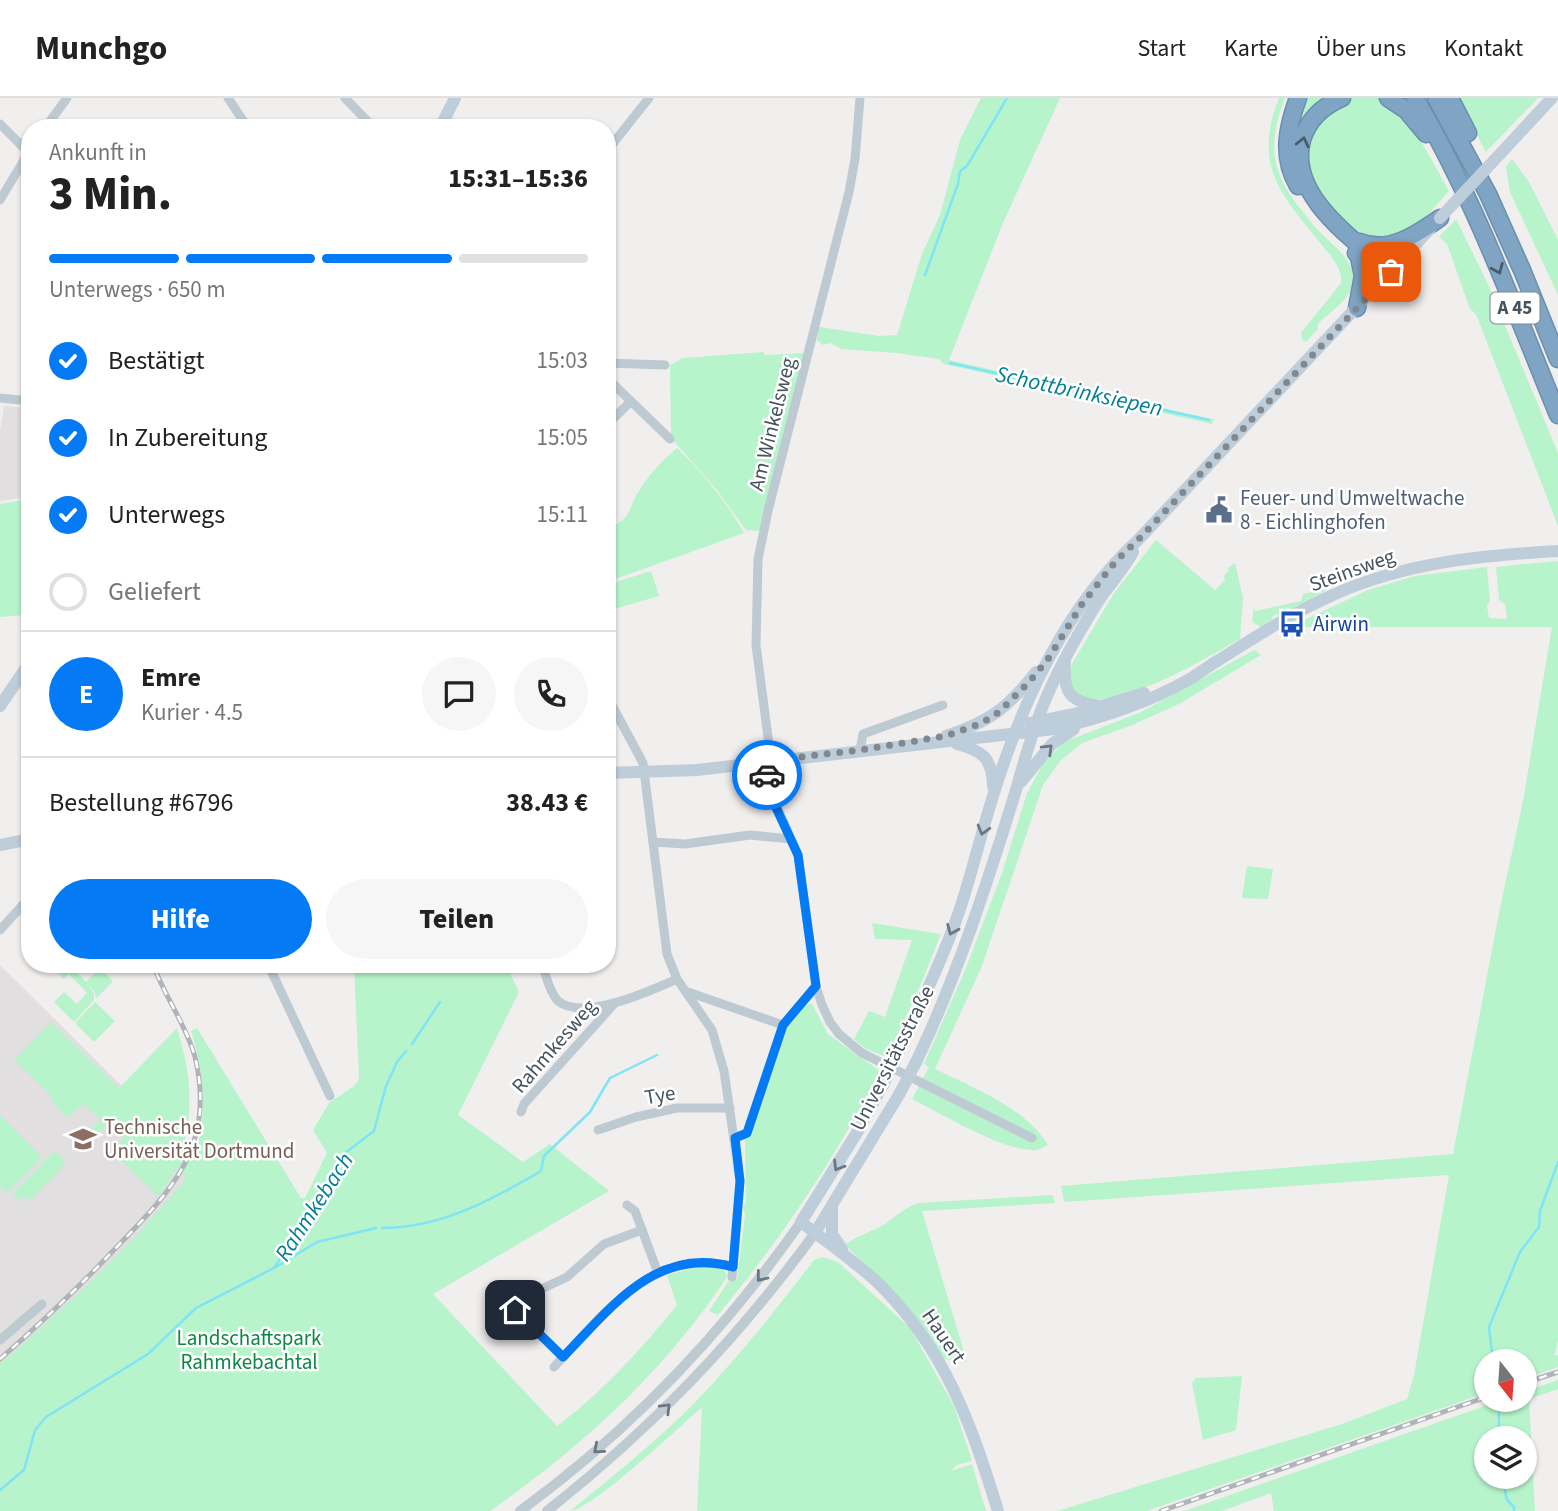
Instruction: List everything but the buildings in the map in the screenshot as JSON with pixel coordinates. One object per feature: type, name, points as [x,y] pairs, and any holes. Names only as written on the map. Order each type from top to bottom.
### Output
[{"type":"highway","points":[[1298,98],[1289,125],[1286,148],[1292,175],[1307,199],[1387,276]]},
{"type":"highway","points":[[1342,98],[1318,113],[1306,129],[1300,164],[1310,193],[1357,248],[1363,276],[1357,307]]},
{"type":"highway","points":[[1388,98],[1406,110],[1422,126],[1452,181],[1471,206]]},
{"type":"highway","name":"A 45","points":[[1415,98],[1447,154],[1471,206],[1558,415]]},
{"type":"highway","name":"A 45","points":[[1436,98],[1488,194],[1558,359]]},
{"type":"highway","points":[[1450,98],[1483,161],[1488,194]]},
{"type":"highway","points":[[1357,248],[1387,246],[1422,231],[1440,218]]},
{"type":"main road","points":[[444,119],[455,98]]},
{"type":"main road","name":"Universitätsstraße","points":[[802,1222],[858,1131],[899,1051],[959,913],[993,795],[1016,729],[1048,659],[1082,604],[1116,561],[1552,98]]},
{"type":"main road","name":"Universitätsstraße","points":[[815,1233],[900,1093],[938,1016],[964,947],[1034,727],[1068,651],[1097,603],[1131,556],[1139,539]]},
{"type":"main road","name":"Steinsweg","points":[[1034,727],[1089,721],[1159,695],[1195,677],[1311,605],[1382,577],[1441,563],[1558,551]]},
{"type":"main road","points":[[1068,651],[1064,675],[1069,693],[1082,702],[1104,706]]},
{"type":"main road","points":[[946,739],[992,717],[1048,659]]},
{"type":"main road","name":"Steinsweg","points":[[1034,727],[1152,691],[1214,663]]},
{"type":"main road","points":[[0,706],[21,675]]},
{"type":"main road","points":[[1016,788],[1052,744],[1089,721]]},
{"type":"main road","points":[[616,773],[697,770],[1034,727]]},
{"type":"main road","name":"Universitätsstraße","points":[[946,739],[986,757],[992,770],[993,795]]},
{"type":"main road","points":[[0,845],[21,841]]},
{"type":"main road","points":[[832,1208],[832,1234],[852,1260]]},
{"type":"main road","name":"Hauert","points":[[802,1222],[852,1260],[900,1306],[939,1359],[973,1431],[998,1511]]},
{"type":"street","points":[[52,119],[67,98]]},
{"type":"street","points":[[228,98],[242,119]]},
{"type":"street","points":[[345,98],[365,119]]},
{"type":"street","points":[[616,140],[649,98]]},
{"type":"street","name":"Am Winkelsweg","points":[[860,98],[855,159],[849,192],[758,559],[756,646],[769,745],[766,773],[771,797],[799,860],[816,986],[830,1022],[852,1046],[881,1063],[1032,1138]]},
{"type":"street","points":[[0,124],[21,144]]},
{"type":"street","points":[[0,200],[21,165]]},
{"type":"street","points":[[616,363],[665,365]]},
{"type":"street","points":[[616,387],[670,439]]},
{"type":"street","points":[[0,398],[21,400]]},
{"type":"street","points":[[616,416],[630,401]]},
{"type":"street","points":[[860,750],[863,734],[943,705]]},
{"type":"street","points":[[554,1367],[626,1294],[658,1273],[681,1265],[702,1262],[732,1272],[740,1181],[724,1071],[712,1030],[677,979],[667,954],[644,772],[641,758],[616,712]]},
{"type":"street","points":[[653,842],[688,844],[750,835],[791,839]]},
{"type":"street","points":[[0,930],[21,907]]},
{"type":"street","points":[[272,973],[330,1096]]},
{"type":"street","name":"Rahmkesweg","points":[[545,973],[554,996],[564,1005],[573,1007],[614,1004],[677,979]]},
{"type":"street","points":[[735,1138],[747,1133],[783,1025],[816,986]]},
{"type":"street","points":[[687,992],[783,1025]]},
{"type":"street","name":"Rahmkesweg","points":[[521,1112],[524,1104],[614,1004]]},
{"type":"street","name":"Tye","points":[[598,1130],[636,1117],[677,1108],[730,1108]]},
{"type":"street","points":[[627,1205],[635,1211],[658,1273]]},
{"type":"street","name":"Universitätsstraße","points":[[520,1511],[592,1454],[679,1373],[743,1299],[802,1222]]},
{"type":"street","points":[[515,1310],[535,1292],[567,1277],[604,1244],[642,1230]]},
{"type":"street","name":"Universitätsstraße","points":[[547,1511],[616,1455],[704,1369],[742,1327],[815,1233]]},
{"type":"street","points":[[493,1288],[563,1357]]},
{"type":"street","points":[[0,1340],[42,1304]]},
{"type":"shaded area","points":[[4,406],[21,407],[21,498],[0,501],[0,431]]},
{"type":"shaded area","name":"Technische Universität Dortmund","points":[[0,965],[129,1093],[204,1185],[0,1367]]},
{"type":"green space","points":[[981,98],[1060,98],[1003,223],[949,360],[1214,419],[1212,424],[944,364],[939,359],[841,349],[830,343],[823,345],[817,340],[820,327],[879,336],[897,335],[922,254],[940,215],[960,140]]},
{"type":"green space","points":[[1279,98],[1285,98],[1274,142],[1277,168],[1282,181],[1312,223],[1348,261],[1353,276],[1348,295],[1318,324],[1318,329],[1306,342],[1301,333],[1341,283],[1341,278],[1334,261],[1285,197],[1276,181],[1270,163],[1269,144],[1271,123]]},
{"type":"green space","points":[[1301,98],[1405,98],[1411,108],[1412,125],[1449,191],[1425,218],[1404,235],[1381,239],[1365,235],[1336,212],[1291,156]]},
{"type":"green space","points":[[1457,98],[1538,98],[1486,152]]},
{"type":"green space","points":[[1512,159],[1529,182],[1558,240],[1558,295],[1510,192],[1506,166]]},
{"type":"green space","points":[[1456,219],[1487,282],[1558,453],[1558,526],[1476,314],[1470,309],[1447,244],[1439,237]]},
{"type":"green space","points":[[764,352],[764,355],[806,353],[761,531],[746,530],[717,490],[671,438],[670,365],[683,358]]},
{"type":"green space","points":[[677,448],[714,488],[744,533],[616,579],[616,524],[628,513],[639,491]]},
{"type":"green space","points":[[21,500],[21,615],[0,617],[0,504]]},
{"type":"green space","points":[[1156,540],[1215,590],[1225,580],[1224,576],[1229,570],[1227,569],[1235,563],[1243,598],[1240,639],[1183,670],[1133,692],[1090,699],[1076,692],[1071,685],[1073,662],[1114,593]]},
{"type":"green space","points":[[1558,561],[1558,1340],[1555,1355],[1558,1355],[1558,1367],[1537,1374],[1537,1349],[1474,1349],[1474,1397],[1147,1511],[1057,1511],[1342,1424],[1407,1399],[1414,1375],[1449,1175],[1064,1202],[1061,1186],[1453,1154],[1523,801],[1552,627],[1301,627],[1302,621],[1368,590],[1415,576],[1487,567],[1489,618],[1507,619],[1505,604],[1499,600],[1496,567]]},
{"type":"green space","points":[[651,571],[659,596],[616,608],[616,582]]},
{"type":"green space","points":[[1328,589],[1278,616],[1277,614],[1260,627],[1252,621],[1254,607],[1255,611],[1301,601],[1303,594]]},
{"type":"green space","points":[[1254,650],[1261,655],[1179,704],[1130,726],[1082,743],[1061,760],[1043,785],[982,966],[935,1069],[1012,1109],[1038,1132],[1048,1145],[1035,1150],[1005,1144],[912,1099],[929,1067],[924,1064],[966,968],[1002,873],[1027,793],[1043,764],[1064,742],[1141,712]]},
{"type":"green space","points":[[1247,866],[1273,869],[1268,899],[1242,898]]},
{"type":"green space","points":[[872,923],[941,934],[887,1057],[866,1049],[854,1039],[869,1011],[885,1017],[912,940],[875,939]]},
{"type":"green space","points":[[58,973],[78,973],[86,982],[95,973],[105,973],[113,981],[96,999],[95,992],[88,985],[94,993],[94,1000],[74,1022],[54,1002],[64,992],[77,1004],[87,993],[69,974],[64,979]]},
{"type":"green space","name":"Landschaftspark Rahmkebachtal","points":[[354,973],[510,973],[519,992],[458,1115],[523,1162],[550,1144],[609,1191],[433,1294],[557,1426],[621,1369],[677,1305],[667,1275],[696,1268],[711,1268],[725,1271],[727,1277],[703,1312],[649,1376],[620,1405],[557,1460],[490,1511],[0,1511],[0,1364],[120,1252],[186,1178],[177,1168],[159,1197],[112,1151],[127,1133],[114,1118],[97,1134],[91,1130],[101,1119],[83,1104],[68,1118],[51,1101],[54,1098],[14,1060],[51,1022],[119,1088],[177,1028],[189,1091],[188,1122],[182,1155],[195,1158],[203,1110],[202,1079],[191,1031],[197,1028],[301,1198],[305,1198],[327,1153],[313,1130],[329,1103],[354,1086],[359,1079]]},
{"type":"green space","points":[[95,1002],[115,1021],[94,1042],[75,1023]]},
{"type":"green space","points":[[805,1004],[812,1004],[828,1034],[880,1071],[845,1136],[806,1198],[718,1315],[709,1311],[730,1279],[737,1279],[745,1215],[743,1207],[746,1202],[745,1140],[786,1023]]},
{"type":"green space","points":[[0,1115],[42,1157],[7,1193],[0,1186]]},
{"type":"green space","points":[[54,1151],[63,1158],[65,1164],[30,1201],[25,1196],[19,1200],[13,1193]]},
{"type":"green space","points":[[1053,1195],[1055,1203],[922,1211],[967,1362],[944,1359],[903,1302],[845,1245],[918,1203]]},
{"type":"green space","points":[[822,1257],[838,1262],[910,1328],[954,1406],[972,1461],[957,1465],[951,1471],[972,1464],[986,1511],[697,1511],[702,1407],[615,1483],[581,1507],[570,1511],[685,1412],[745,1347],[814,1260]]},
{"type":"green space","points":[[1242,1376],[1236,1430],[1203,1440],[1192,1383],[1196,1378]]},
{"type":"green space","points":[[1558,1380],[1558,1389],[1537,1396],[1537,1387]]},
{"type":"green space","points":[[1474,1410],[1474,1412],[1530,1412],[1530,1426],[1474,1426],[1474,1489],[1534,1489],[1535,1511],[1274,1511],[1271,1493],[1222,1511],[1184,1511]]},
{"type":"waterway","name":"Schottbrinksiepen","points":[[925,275],[958,184],[960,171],[967,166],[1007,98]]},
{"type":"waterway","name":"Schottbrinksiepen","points":[[950,363],[1209,420]]},
{"type":"waterway","name":"Rahmkebach","points":[[412,1044],[440,1002]]},
{"type":"waterway","name":"Rahmkebach","points":[[0,1490],[24,1470],[35,1430],[46,1417],[148,1354],[196,1308],[274,1268],[345,1153],[374,1131],[386,1086],[397,1062],[406,1051]]},
{"type":"waterway","points":[[382,1228],[403,1227],[445,1218],[484,1202],[541,1171],[544,1156],[590,1112],[610,1078],[657,1055]]},
{"type":"waterway","points":[[1492,1349],[1489,1327],[1520,1252],[1539,1227],[1540,1211],[1558,1162]]},
{"type":"waterway","points":[[276,1267],[317,1242],[376,1228]]},
{"type":"waterway","points":[[1499,1412],[1499,1426]]},
{"type":"waterway","points":[[1505,1489],[1507,1500],[1514,1507],[1514,1511]]},
{"type":"railway","points":[[0,1359],[71,1294],[152,1209],[183,1166],[193,1143],[199,1118],[200,1089],[195,1057],[157,973]]},
{"type":"railway","points":[[1537,1379],[1558,1372]]},
{"type":"railway","points":[[1161,1511],[1474,1401]]},
{"type":"way so far","points":[[767,775],[766,761],[946,736],[982,723],[999,712],[1048,659],[1082,604],[1116,561],[1391,272]]},
{"type":"place","name":"Feuer- und Umweltwache 8 - Eichlinghofen","points":[[1219,510]]},
{"type":"place","name":"Airwin","points":[[1292,624]]},
{"type":"place","name":"Technische Universität Dortmund","points":[[83,1139]]},
{"type":"route","points":[[515,1310],[563,1357],[626,1294],[645,1279],[671,1267],[702,1262],[733,1267],[740,1181],[735,1138],[747,1133],[783,1025],[816,986],[798,855],[773,801],[767,775]]}]
